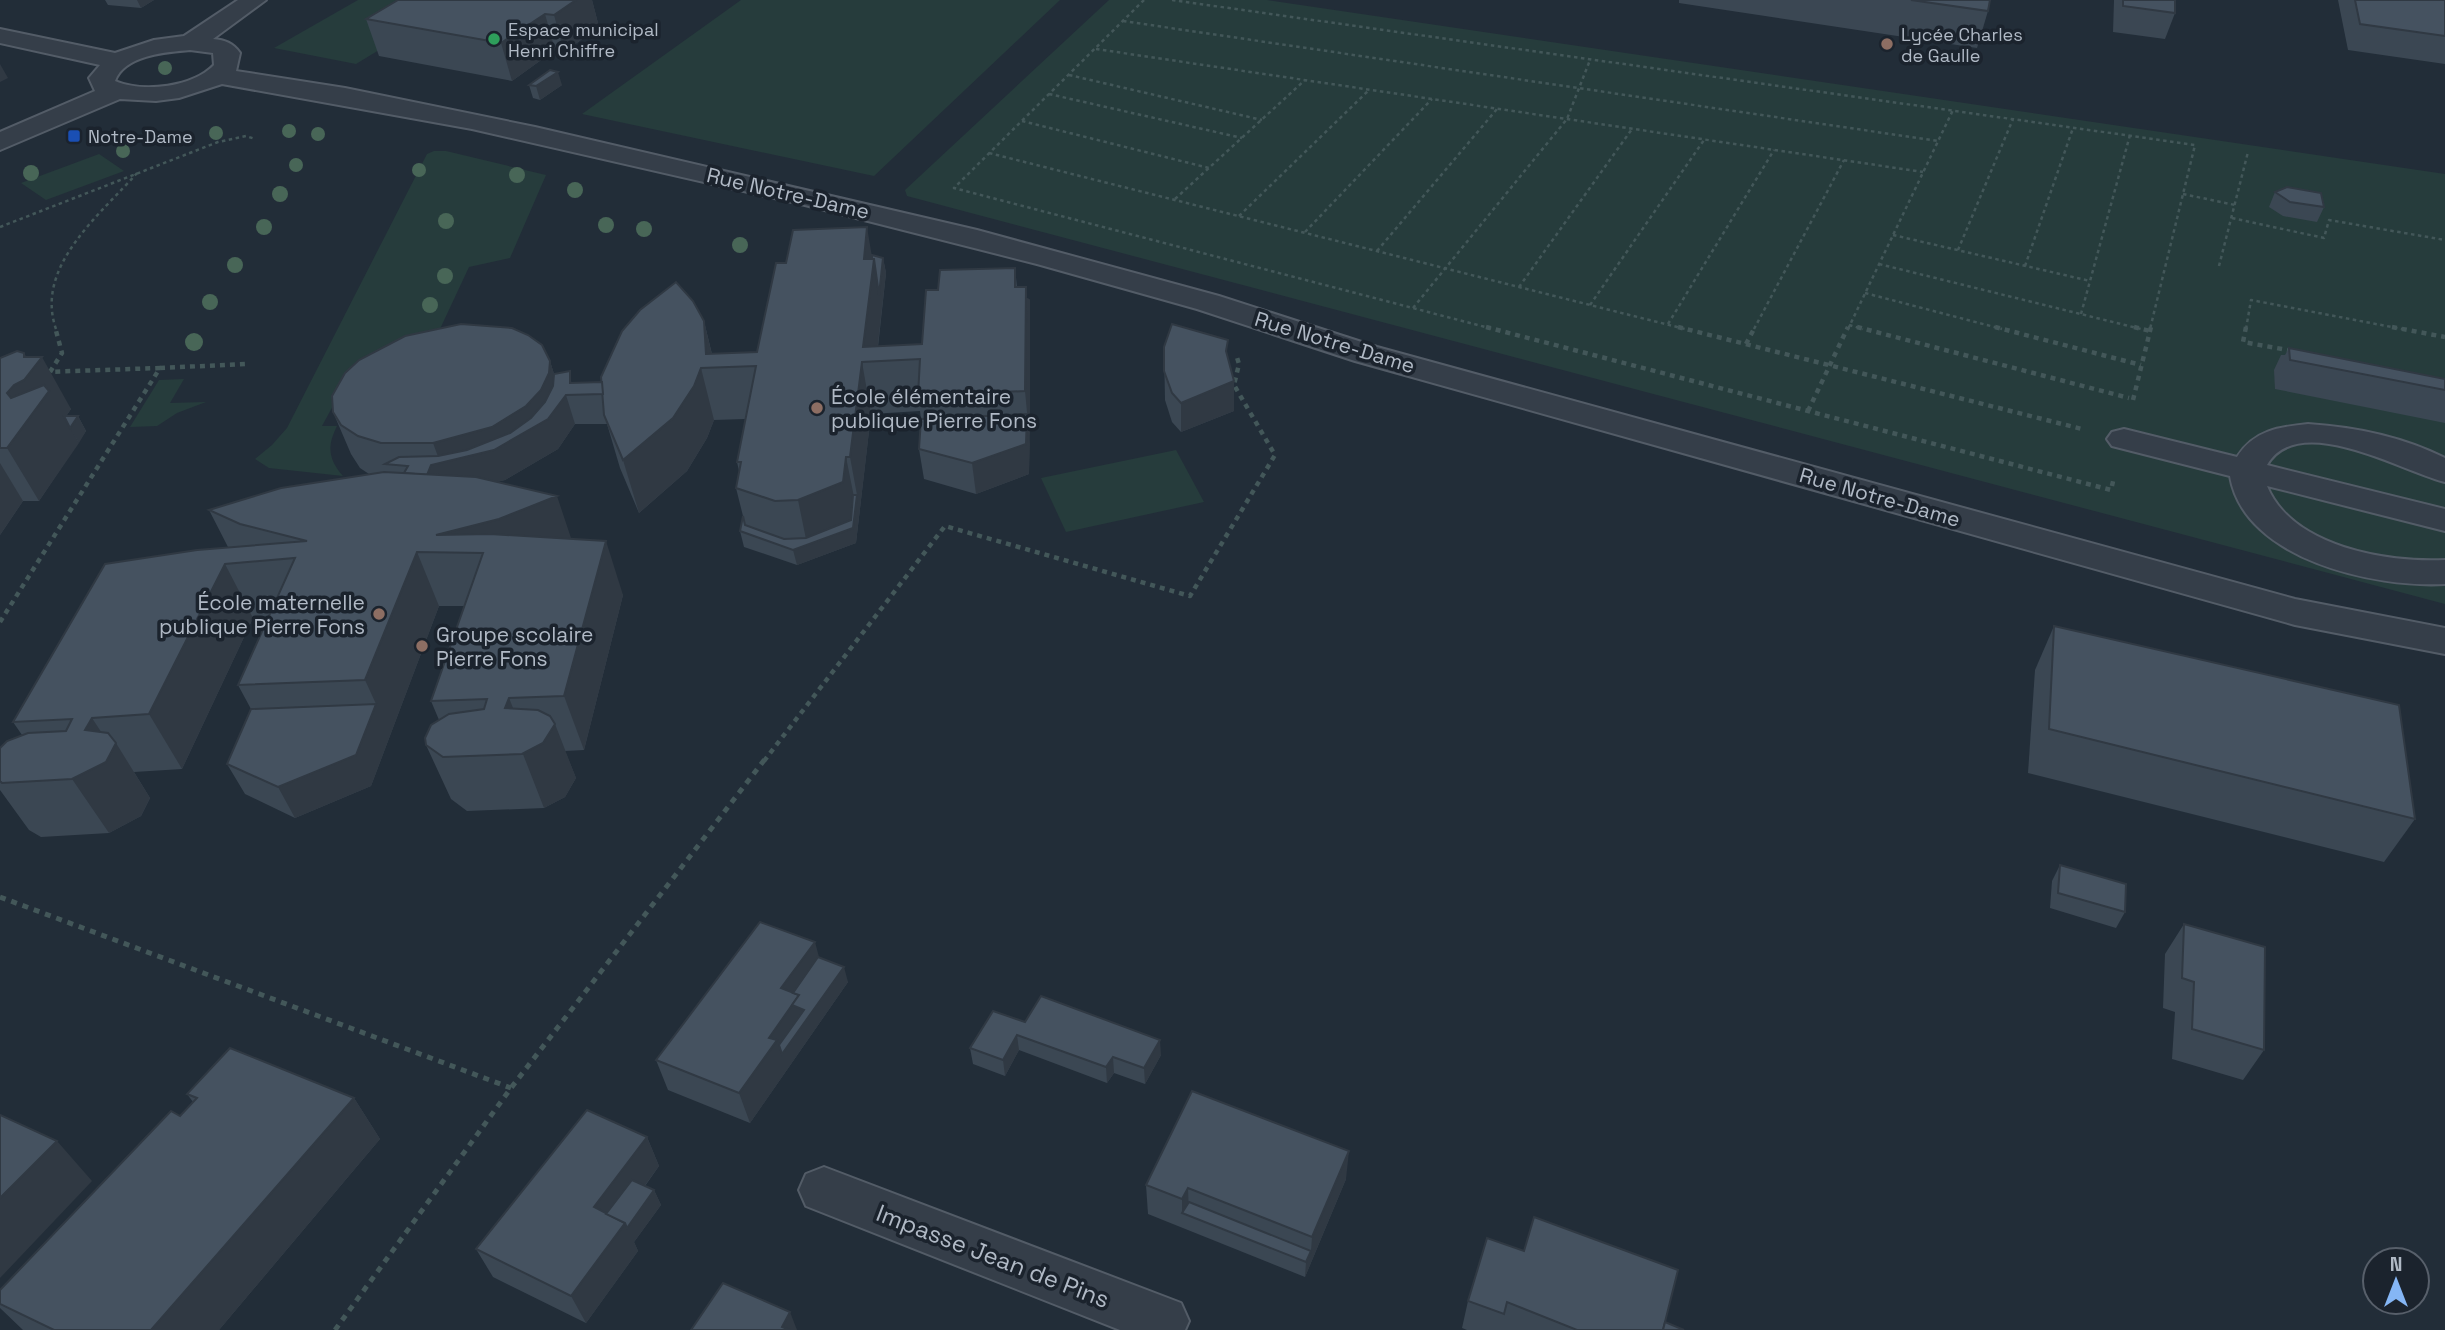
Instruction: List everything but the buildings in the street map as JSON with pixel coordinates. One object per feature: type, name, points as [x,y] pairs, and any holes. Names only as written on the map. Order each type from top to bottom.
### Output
[{"type":"street","points":[[190,43],[254,0]]},
{"type":"street","points":[[0,36],[118,61]]},
{"type":"street","points":[[190,43],[220,47],[228,53],[230,60],[226,68],[217,76],[183,90],[162,94],[142,96],[114,92],[103,85],[102,78],[118,61],[151,48],[190,43]]},
{"type":"street","name":"Rue Notre-Dame","points":[[217,76],[438,115],[808,198],[1050,259],[1260,318],[1380,358],[2295,612],[2445,640]]},
{"type":"street","points":[[0,142],[114,92]]},
{"type":"street","points":[[2445,472],[2403,451],[2372,441],[2313,434],[2287,437],[2267,444],[2254,456],[2247,470],[2249,487],[2259,505],[2277,523],[2301,540],[2364,566],[2398,573],[2445,572]]},
{"type":"street","points":[[2124,439],[2445,520]]},
{"type":"street","name":"Impasse Jean de Pins","points":[[824,1190],[1168,1327]]},
{"type":"path","points":[[1144,0],[954,188],[2111,490],[2195,145],[1172,0]]},
{"type":"path","points":[[1122,21],[1938,141]]},
{"type":"path","points":[[1095,49],[1923,172]]},
{"type":"path","points":[[1413,308],[1567,119],[1590,59]]},
{"type":"path","points":[[1069,75],[1262,120]]},
{"type":"path","points":[[1174,200],[1305,80]]},
{"type":"path","points":[[1238,216],[1369,90]]},
{"type":"path","points":[[1049,94],[1242,138]]},
{"type":"path","points":[[1305,233],[1432,99]]},
{"type":"path","points":[[1377,251],[1497,109]]},
{"type":"path","points":[[1808,411],[1953,110]]},
{"type":"path","points":[[1958,250],[2013,119]]},
{"type":"path","points":[[1022,121],[1209,168]]},
{"type":"path","points":[[2025,266],[2073,128]]},
{"type":"path","points":[[1519,287],[1632,129]]},
{"type":"path","points":[[2081,314],[2130,135]]},
{"type":"path","points":[[0,227],[139,171],[233,137],[255,139]]},
{"type":"path","points":[[1590,304],[1704,140]]},
{"type":"path","points":[[1668,324],[1774,150]]},
{"type":"path","points":[[2219,266],[2248,152]]},
{"type":"path","points":[[989,153],[2124,439]]},
{"type":"path","points":[[1746,344],[1844,160]]},
{"type":"path","points":[[50,372],[62,353],[51,312],[57,272],[75,246],[139,171]]},
{"type":"path","points":[[2183,194],[2235,205]]},
{"type":"path","points":[[2232,218],[2324,238],[2329,220],[2445,240]]},
{"type":"path","points":[[1893,235],[2091,281]]},
{"type":"path","points":[[1879,264],[2150,331]]},
{"type":"path","points":[[1864,293],[2141,365]]},
{"type":"path","points":[[2297,352],[2244,342],[2251,300],[2445,337]]},
{"type":"path","points":[[335,1330],[511,1088],[946,526],[1191,596],[1275,455],[1234,385],[1239,363],[1234,349],[1260,318]]},
{"type":"path","points":[[1849,325],[2134,399]]},
{"type":"path","points":[[38,372],[246,364]]},
{"type":"path","points":[[0,622],[160,368]]},
{"type":"path","points":[[0,897],[511,1088]]},
{"type":"green space","points":[[358,0],[461,0],[356,64],[274,48]]},
{"type":"green space","points":[[741,0],[1060,0],[874,176],[582,114]]},
{"type":"green space","points":[[1109,0],[1267,0],[2445,174],[2445,604],[907,196],[905,190]]},
{"type":"green space","points":[[446,151],[546,175],[510,258],[469,267],[440,329],[358,360],[322,426],[337,426],[331,452],[334,464],[343,476],[269,468],[255,459],[287,428],[427,154]]},
{"type":"green space","points":[[99,154],[124,171],[46,200],[21,183]]},
{"type":"green space","points":[[184,379],[170,403],[206,402],[177,413],[157,426],[130,427],[159,380]]},
{"type":"green space","points":[[1176,450],[1204,502],[1066,532],[1041,478]]},
{"type":"place","name":"Espace municipal Henri Chiffre","points":[[494,39]]},
{"type":"place","name":"Lycée Charles de Gaulle","points":[[1887,44]]},
{"type":"place","name":"Notre-Dame","points":[[74,136]]},
{"type":"place","name":"École élémentaire publique Pierre Fons","points":[[817,408]]},
{"type":"place","name":"École maternelle publique Pierre Fons","points":[[379,614]]},
{"type":"place","name":"Groupe scolaire Pierre Fons","points":[[422,646]]}]
